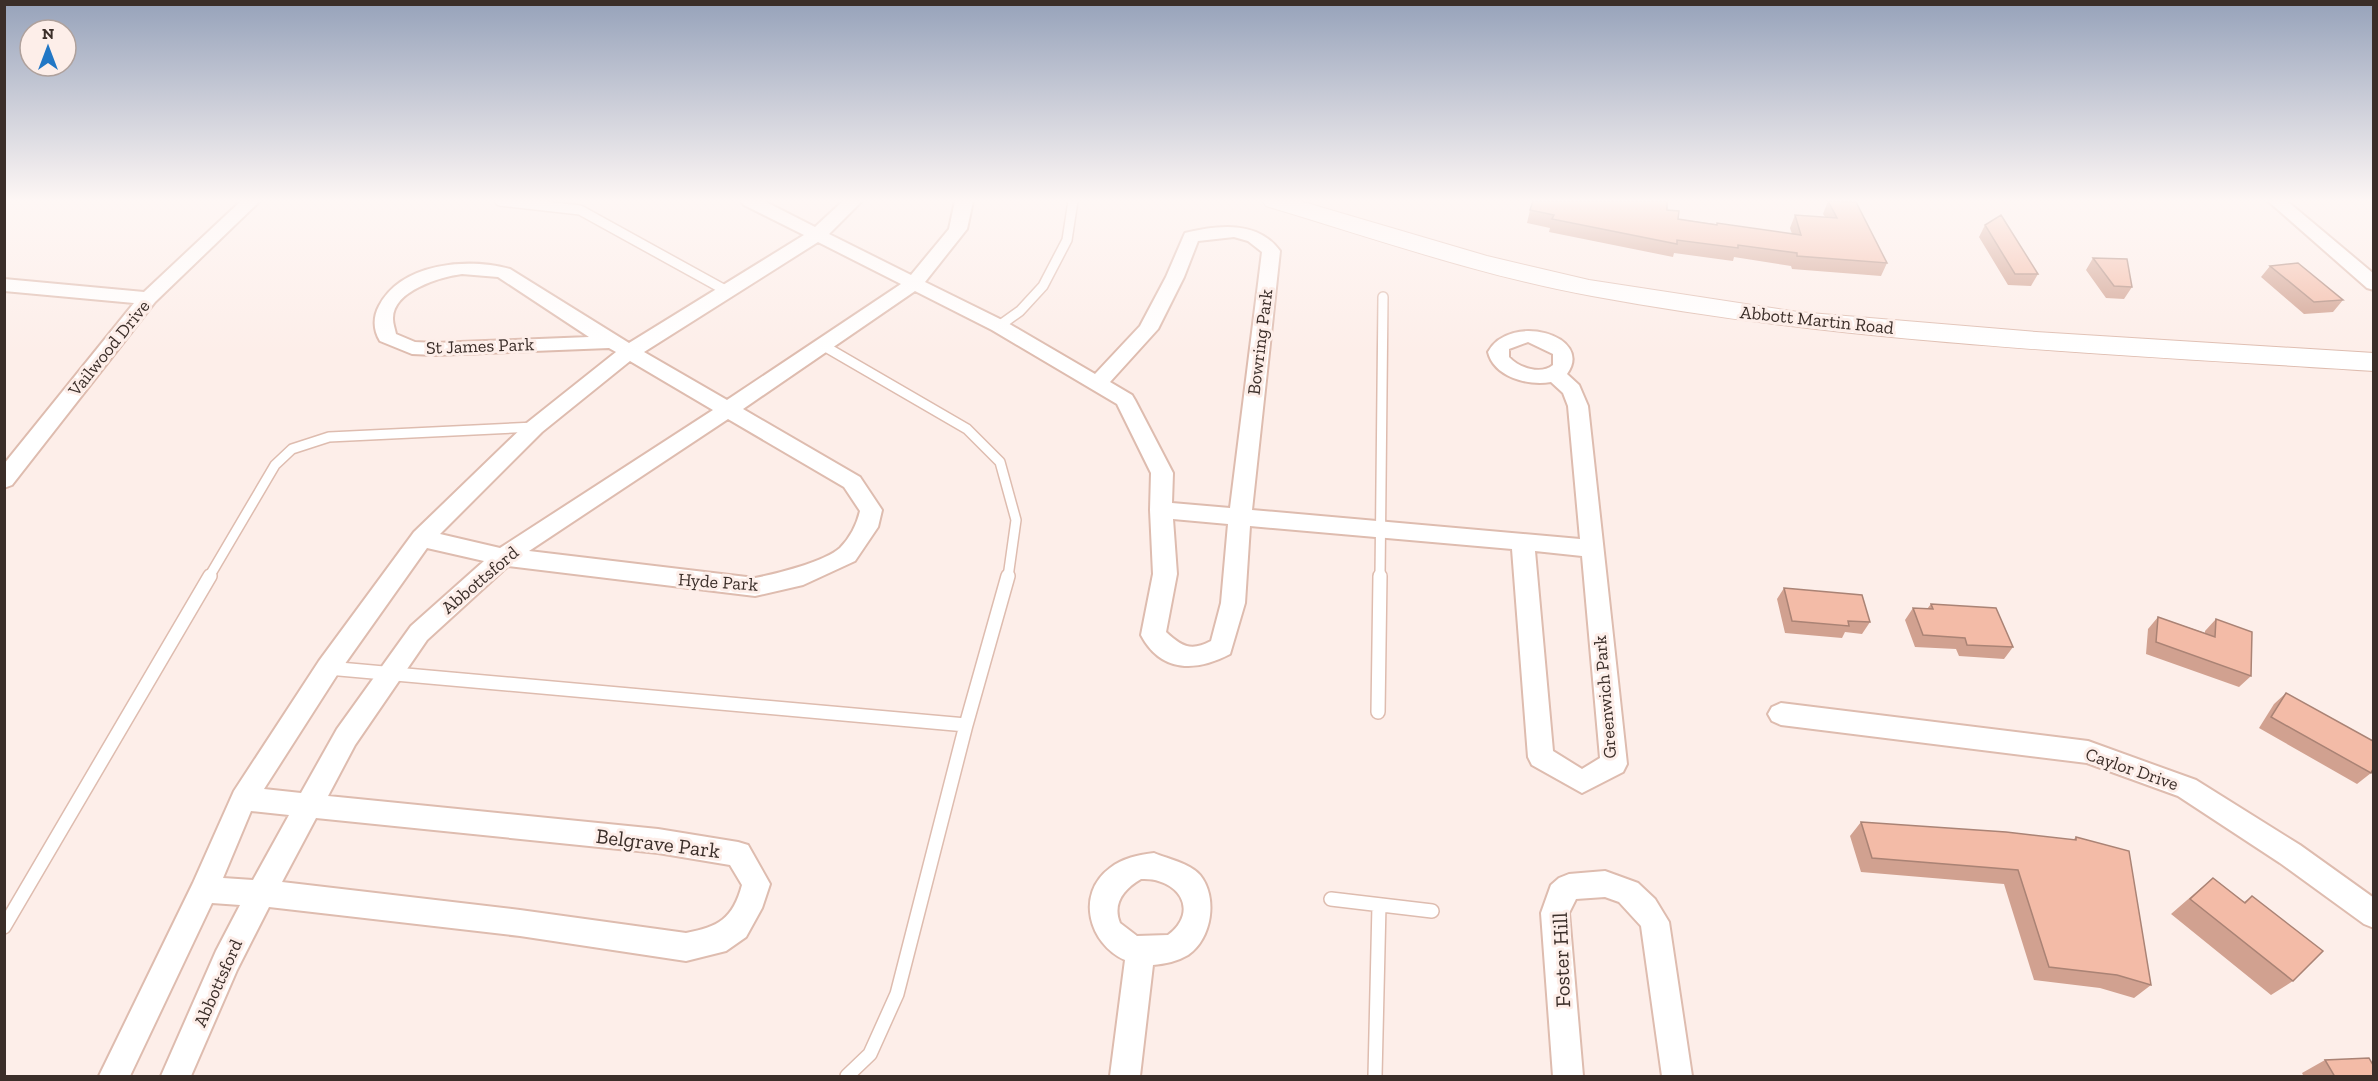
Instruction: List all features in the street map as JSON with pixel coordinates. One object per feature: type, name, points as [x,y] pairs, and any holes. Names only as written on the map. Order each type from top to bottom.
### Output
[{"type":"main road","name":"Abbott Martin Road","points":[[1443,251],[1589,288],[1798,320],[2037,341],[2373,362]]},
{"type":"street","name":"Vailwood Drive","points":[[4,480],[148,298],[197,251]]},
{"type":"street","points":[[117,1076],[204,890],[243,799],[328,668],[423,538],[535,427],[621,347],[791,251]]},
{"type":"street","name":"Bowring Park","points":[[849,251],[999,326],[1125,400],[1162,473],[1161,510],[1165,574],[1153,634],[1174,655],[1202,658],[1221,647],[1233,603],[1240,517],[1271,251]]},
{"type":"street","name":"Abbottsford","points":[[176,1077],[226,961],[346,737],[419,633],[503,557],[824,346],[914,283],[942,251]]},
{"type":"street","name":"Bowring Park","points":[[1097,384],[1148,329],[1175,277],[1185,251]]},
{"type":"street","points":[[2335,251],[2373,284]]},
{"type":"street","name":"St James Park","points":[[460,268],[493,269],[504,273],[621,347],[435,350],[412,348],[387,337],[383,318],[394,297],[423,279],[460,268]]},
{"type":"street","points":[[4,285],[148,298]]},
{"type":"street","name":"Hyde Park","points":[[423,538],[503,557],[755,587],[795,579],[847,555],[867,527],[871,510],[852,482],[621,347]]},
{"type":"street","name":"Greenwich Park","points":[[1523,541],[1541,757],[1582,782],[1614,764],[1578,406],[1572,390],[1555,374]]},
{"type":"street","points":[[1161,510],[1592,548]]},
{"type":"street","name":"Caylor Drive","points":[[1781,714],[2088,752],[2187,788],[2290,854],[2373,915]]},
{"type":"street","name":"Belgrave Park","points":[[204,890],[261,893],[520,923],[686,947],[716,941],[735,927],[752,899],[756,884],[738,854],[658,841],[243,799]]},
{"type":"street","name":"Foster Hill","points":[[1568,1077],[1555,913],[1561,894],[1569,887],[1605,884],[1628,892],[1637,899],[1655,922],[1677,1077]]},
{"type":"street","points":[[1125,1077],[1140,953]]},
{"type":"lane","points":[[655,251],[725,290]]},
{"type":"lane","points":[[999,326],[1020,311],[1043,286],[1061,251]]},
{"type":"lane","points":[[1378,712],[1383,297]]},
{"type":"lane","points":[[824,346],[967,429],[1000,462],[1016,520],[1007,584],[966,725],[897,994],[870,1054],[847,1077]]},
{"type":"lane","points":[[4,927],[275,465],[292,449],[328,437],[535,427]]},
{"type":"lane","points":[[328,668],[966,725]]},
{"type":"lane","points":[[1331,899],[1432,911]]},
{"type":"lane","points":[[1375,1077],[1379,905]]},
{"type":"building","points":[[1786,251],[1881,251],[1887,263],[1797,256],[1797,253]]},
{"type":"building","points":[[2001,251],[2024,251],[2038,274],[2015,274]]},
{"type":"building","points":[[2093,258],[2127,259],[2132,287],[2114,286]]},
{"type":"building","points":[[2298,263],[2343,300],[2314,302],[2270,266]]},
{"type":"building","points":[[1784,588],[1862,595],[1870,622],[1848,621],[1849,626],[1792,621]]},
{"type":"building","points":[[1931,604],[1996,608],[2013,647],[1967,645],[1965,638],[1923,635],[1913,608],[1933,609]]},
{"type":"building","points":[[2158,617],[2215,637],[2216,619],[2252,632],[2251,676],[2156,642]]},
{"type":"building","points":[[2286,693],[2373,741],[2371,773],[2271,717]]},
{"type":"building","points":[[1861,822],[2006,832],[2076,840],[2076,837],[2129,851],[2151,985],[2117,975],[2049,967],[2018,870],[1872,858]]},
{"type":"building","points":[[2213,878],[2245,903],[2252,896],[2323,951],[2293,981],[2190,899]]},
{"type":"building","points":[[2369,1058],[2373,1065],[2373,1077],[2335,1077],[2325,1060]]}]
